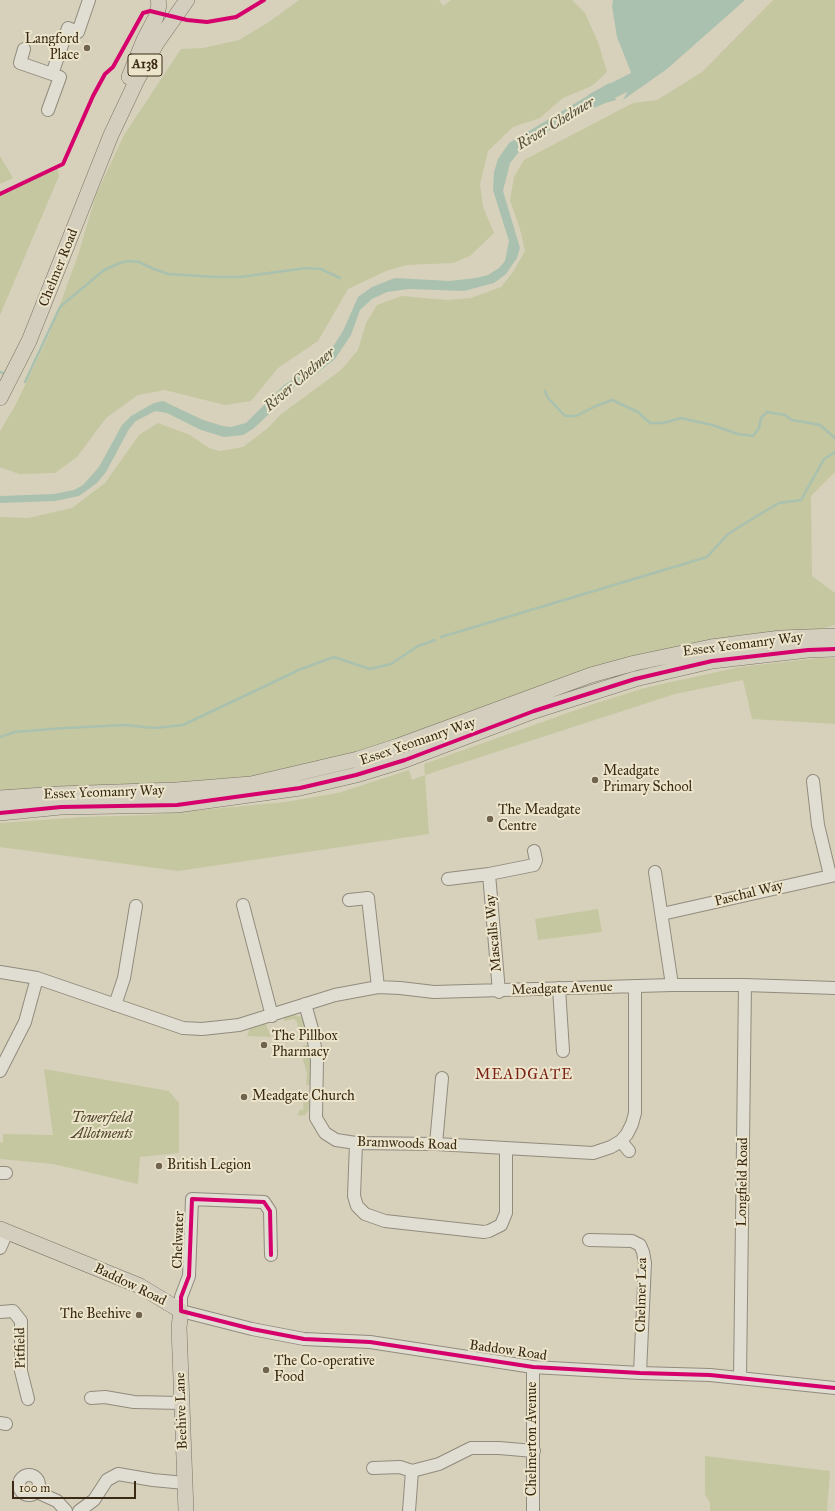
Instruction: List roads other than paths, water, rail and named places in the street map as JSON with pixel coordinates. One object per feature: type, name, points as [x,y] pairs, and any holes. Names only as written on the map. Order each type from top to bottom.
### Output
[{"type":"main road","name":"Chelmer Road","points":[[111,135],[121,98],[144,40],[156,17],[159,5],[158,0]]},
{"type":"main road","name":"Chelmer Road","points":[[133,67],[162,18],[166,0]]},
{"type":"main road","name":"Chelmer Road","points":[[0,398],[28,341],[60,268],[111,135],[156,44],[187,0]]},
{"type":"main road","name":"Essex Yeomanry Way","points":[[0,798],[58,794],[177,790],[251,784],[365,757],[453,727],[591,675],[635,663],[711,647],[781,638],[835,636]]},
{"type":"main road","name":"Essex Yeomanry Way","points":[[0,813],[61,807],[178,804],[300,788],[356,776],[405,760],[534,711],[635,678],[712,661],[808,650],[835,649]]},
{"type":"main road","name":"Baddow Road","points":[[3,1230],[140,1286],[181,1311]]},
{"type":"main road","name":"Beehive Lane","points":[[181,1311],[179,1327],[186,1511]]},
{"type":"street","points":[[52,74],[68,28],[78,32],[88,0]]},
{"type":"street","points":[[24,49],[20,63],[60,77],[48,110]]},
{"type":"street","points":[[813,781],[818,825],[832,875]]},
{"type":"street","name":"Mascalls Way","points":[[448,879],[489,874],[534,865],[536,860],[534,851]]},
{"type":"street","name":"Mascalls Way","points":[[489,874],[499,992]]},
{"type":"street","name":"Paschal Way","points":[[662,914],[832,875]]},
{"type":"street","points":[[658,877],[672,986]]},
{"type":"street","points":[[349,900],[368,898],[378,987]]},
{"type":"street","points":[[242,905],[272,1016]]},
{"type":"street","points":[[115,1005],[124,978],[136,906]]},
{"type":"street","name":"Meadgate Avenue","points":[[0,972],[37,978],[190,1029],[228,1028],[352,991],[378,987],[434,992],[499,992],[559,988],[635,986],[745,985],[835,988]]},
{"type":"street","points":[[0,1070],[25,1022],[37,978]]},
{"type":"street","name":"Longfield Road","points":[[740,1378],[745,985]]},
{"type":"street","points":[[629,1151],[621,1141],[632,1124],[634,1113],[635,986]]},
{"type":"street","points":[[559,988],[563,1051]]},
{"type":"street","name":"Bramwoods Road","points":[[305,1004],[312,1028],[317,1060],[315,1112],[318,1124],[325,1133],[336,1140],[356,1143],[436,1144],[593,1153],[621,1141]]},
{"type":"street","points":[[436,1144],[442,1078]]},
{"type":"street","points":[[356,1143],[354,1196],[357,1206],[365,1214],[385,1220],[484,1232],[500,1225],[506,1213],[506,1148]]},
{"type":"street","name":"Chelwater","points":[[181,1311],[181,1297],[189,1276],[192,1199],[264,1202],[270,1211],[271,1255]]},
{"type":"street","points":[[0,1248],[3,1230]]},
{"type":"street","name":"Chelmer Lea","points":[[589,1240],[632,1241],[640,1245],[643,1252],[645,1263],[640,1373]]},
{"type":"street","name":"Baddow Road","points":[[181,1311],[252,1329],[304,1339],[370,1342],[533,1367],[710,1375],[835,1388]]},
{"type":"street","name":"Pitfield","points":[[0,1312],[13,1312],[22,1321],[21,1371],[28,1398]]},
{"type":"street","name":"Chelmerton Avenue","points":[[533,1367],[533,1511]]},
{"type":"street","points":[[91,1398],[105,1397],[134,1402],[181,1403]]},
{"type":"street","points":[[373,1468],[400,1467],[412,1471],[439,1464],[471,1448],[499,1448],[534,1451]]},
{"type":"street","points":[[409,1511],[412,1471]]},
{"type":"street","points":[[79,1511],[94,1500],[107,1480],[118,1474],[153,1480],[184,1483]]},
{"type":"street","points":[[37,1492],[57,1501],[66,1511]]},
{"type":"water","points":[[613,0],[745,0],[667,69],[623,100],[634,80],[617,37],[612,6]]},
{"type":"water","points":[[609,83],[616,100],[585,109],[531,141],[522,148],[510,163],[503,191],[520,248],[517,258],[506,274],[494,283],[464,291],[409,289],[387,292],[372,299],[360,310],[351,335],[335,359],[313,376],[289,390],[274,404],[269,414],[253,429],[243,435],[224,437],[201,430],[167,413],[155,411],[136,421],[129,429],[106,472],[97,483],[79,496],[55,501],[0,503],[0,496],[54,494],[74,490],[83,485],[99,467],[122,425],[131,416],[154,403],[163,401],[203,420],[223,426],[231,427],[246,423],[284,385],[318,364],[329,353],[343,331],[358,297],[372,287],[395,278],[449,281],[476,278],[488,275],[499,268],[505,261],[509,241],[493,190],[494,172],[498,159],[509,143]]},
{"type":"waterway","name":"River Chelmer","points":[[594,100],[634,80],[650,69]]},
{"type":"waterway","points":[[25,382],[60,307],[104,270],[120,263],[129,261],[139,262],[168,274],[240,277],[306,268],[321,269],[340,278]]},
{"type":"waterway","points":[[0,372],[7,375]]},
{"type":"waterway","points":[[545,391],[548,398],[565,416],[576,416],[612,400],[638,412],[650,423],[663,423],[681,418],[712,425],[738,434],[753,436],[759,428],[761,418],[767,412],[785,415],[792,420],[820,425],[835,438]]},
{"type":"waterway","points":[[441,637],[707,557],[728,534],[752,519],[779,503],[801,500],[824,459],[835,452]]},
{"type":"waterway","points":[[0,737],[15,732],[65,728],[125,725],[154,728],[183,725],[301,669],[334,657],[370,669],[391,664],[418,646],[435,640]]},
{"type":"place","name":"Langford Place","points":[[87,48]]},
{"type":"place","name":"Meadgate Primary School","points":[[595,780]]},
{"type":"place","name":"The Meadgate Centre","points":[[490,819]]},
{"type":"place","name":"The Pillbox Pharmacy","points":[[264,1045]]},
{"type":"place","name":"Meadgate Church","points":[[244,1097]]},
{"type":"place","name":"British Legion","points":[[159,1166]]},
{"type":"place","name":"The Beehive","points":[[139,1315]]},
{"type":"place","name":"The Co-operative Food","points":[[266,1370]]},
{"type":"district","name":"MEADGATE","points":[[524,1075]]},
{"type":"park label","name":"Towerfield Allotments","points":[[102,1128]]}]
